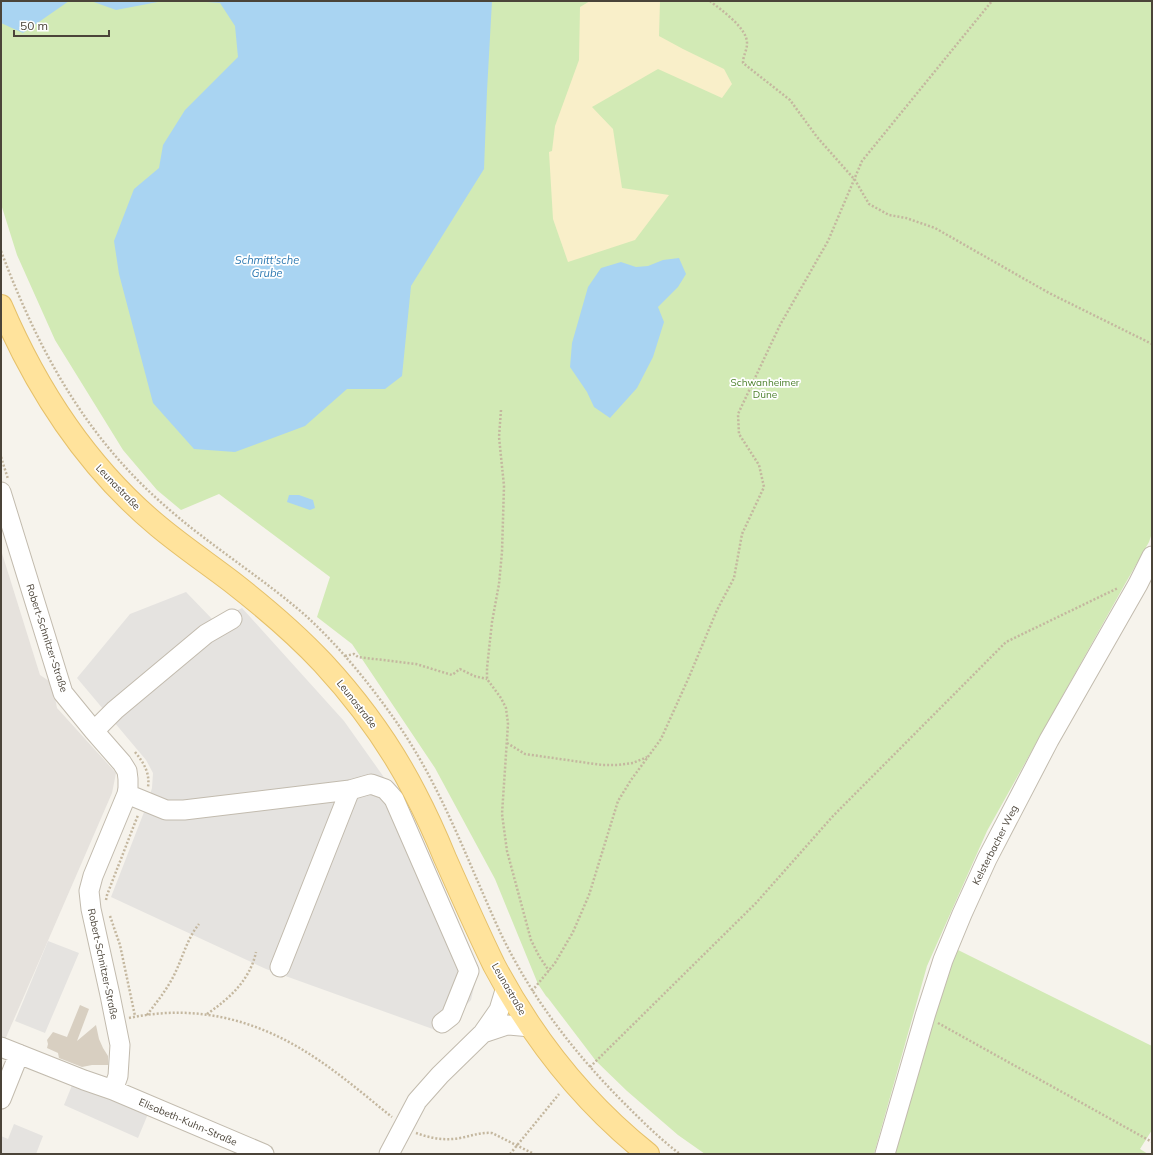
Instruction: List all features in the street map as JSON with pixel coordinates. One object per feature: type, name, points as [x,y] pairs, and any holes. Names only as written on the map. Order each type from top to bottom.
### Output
[{"type":"main road","name":"Leunastraße","points":[[1,306],[21,350],[54,408],[83,448],[110,480],[157,526],[254,599],[296,636],[324,664],[372,722],[416,794],[484,943],[506,987],[531,1027],[567,1075],[601,1112],[648,1154]]},
{"type":"street","name":"Robert-Schnitzer-Straße","points":[[1,492],[63,693],[122,763],[127,771],[128,788],[135,798],[92,876],[89,892],[91,909],[120,1045],[118,1076],[113,1090]]},
{"type":"street","name":"Kelsterbacher Weg","points":[[886,1154],[925,1016],[943,960],[962,914],[987,859],[1049,740],[1138,584],[1152,556]]},
{"type":"street","points":[[94,730],[115,710],[206,634],[232,618]]},
{"type":"street","points":[[135,798],[166,810],[184,810],[350,790],[370,784],[385,789],[394,799],[469,971],[451,1016],[442,1023]]},
{"type":"street","points":[[280,967],[350,790]]},
{"type":"street","points":[[389,1154],[417,1101],[429,1086],[483,1033],[499,1010],[506,987]]},
{"type":"street","points":[[483,1033],[508,1025],[531,1027]]},
{"type":"street","name":"Elisabeth-Kuhn-Straße","points":[[1,1047],[113,1090],[264,1154]]},
{"type":"street","points":[[1,1099],[19,1054]]},
{"type":"path","points":[[710,1],[731,18],[744,33],[747,43],[743,63],[790,100],[817,137],[855,180],[869,204],[889,215],[906,218],[935,228],[1049,292],[1152,344]]},
{"type":"path","points":[[532,991],[549,971],[572,932],[589,895],[618,801],[631,780],[661,739],[673,715],[717,610],[734,578],[742,534],[764,488],[760,465],[739,434],[738,414],[780,325],[828,241],[862,161],[992,1]]},
{"type":"path","points":[[501,410],[499,437],[504,486],[502,544],[499,584],[492,622],[487,679],[501,698],[506,708],[508,724],[502,814],[507,851],[531,940],[549,971]]},
{"type":"path","points":[[590,1067],[756,903],[833,816],[1006,642],[1125,584],[1138,584]]},
{"type":"path","points":[[345,656],[354,654],[358,657],[416,664],[452,675],[460,669],[470,674],[487,679]]},
{"type":"path","points":[[507,743],[524,754],[602,765],[618,766],[633,763],[649,756]]},
{"type":"path","points":[[107,905],[107,895],[135,798],[148,785],[148,776],[142,761],[133,750]]},
{"type":"path","points":[[107,909],[120,945],[135,1016],[174,1013],[207,1014],[235,1019],[298,1047],[341,1076],[415,1133],[430,1138],[443,1140],[458,1139],[486,1132],[492,1133],[534,1154]]},
{"type":"path","points":[[147,1015],[164,993],[180,963],[191,935],[199,924]]},
{"type":"path","points":[[207,1014],[222,1004],[242,984],[253,964],[256,952]]},
{"type":"path","points":[[925,1016],[1152,1142]]},
{"type":"path","points":[[510,1154],[559,1094]]},
{"type":"shaded area","points":[[1,550],[40,675],[52,683],[57,708],[116,773],[112,793],[1,1049]]},
{"type":"shaded area","points":[[186,592],[215,622],[242,608],[344,721],[393,790],[478,970],[471,1000],[441,1032],[266,969],[111,897],[146,807],[152,788],[153,773],[146,760],[77,678],[130,614]]},
{"type":"shaded area","points":[[48,941],[79,953],[45,1033],[15,1021]]},
{"type":"shaded area","points":[[73,1083],[148,1114],[138,1138],[64,1105]]},
{"type":"shaded area","points":[[14,1124],[43,1136],[36,1154],[1,1154],[1,1136],[8,1139]]},
{"type":"green space","name":"Schwanheimer Düne","points":[[1,1],[1152,1],[1152,533],[1149,542],[987,831],[927,966],[874,1154],[705,1154],[678,1135],[627,1091],[596,1061],[538,984],[495,879],[435,768],[352,644],[317,617],[330,577],[219,494],[181,510],[157,490],[123,450],[55,340],[17,255],[1,204]]},
{"type":"green space","points":[[954,948],[1152,1046],[1152,1130],[1140,1149],[1148,1154],[894,1154]]},
{"type":"sand","points":[[590,1],[660,1],[659,36],[724,69],[732,84],[722,98],[658,69],[592,107],[613,129],[622,188],[669,195],[635,240],[568,262],[553,219],[549,152],[552,151],[555,126],[579,60],[580,7]]},
{"type":"water","points":[[1,1],[69,1],[23,33],[1,23]]},
{"type":"water","points":[[91,1],[163,1],[116,10]]},
{"type":"water","name":"Schmitt'sche Grube","points":[[194,1],[492,1],[484,169],[411,286],[402,376],[385,389],[347,389],[305,426],[235,452],[194,449],[153,403],[119,274],[114,241],[134,189],[159,168],[163,145],[185,110],[238,57],[235,26],[220,3]]},
{"type":"water","points":[[679,258],[686,274],[678,287],[658,307],[664,322],[653,357],[637,388],[610,418],[594,407],[587,392],[570,367],[572,343],[588,287],[601,268],[621,262],[636,267],[648,266],[663,260]]},
{"type":"water","points":[[289,495],[299,495],[313,500],[315,508],[310,510],[287,502]]},
{"type":"building","points":[[80,1005],[89,1009],[77,1041],[96,1025],[99,1039],[108,1056],[108,1065],[92,1065],[82,1067],[59,1058],[58,1053],[47,1048],[47,1040],[53,1032],[67,1037]]}]
